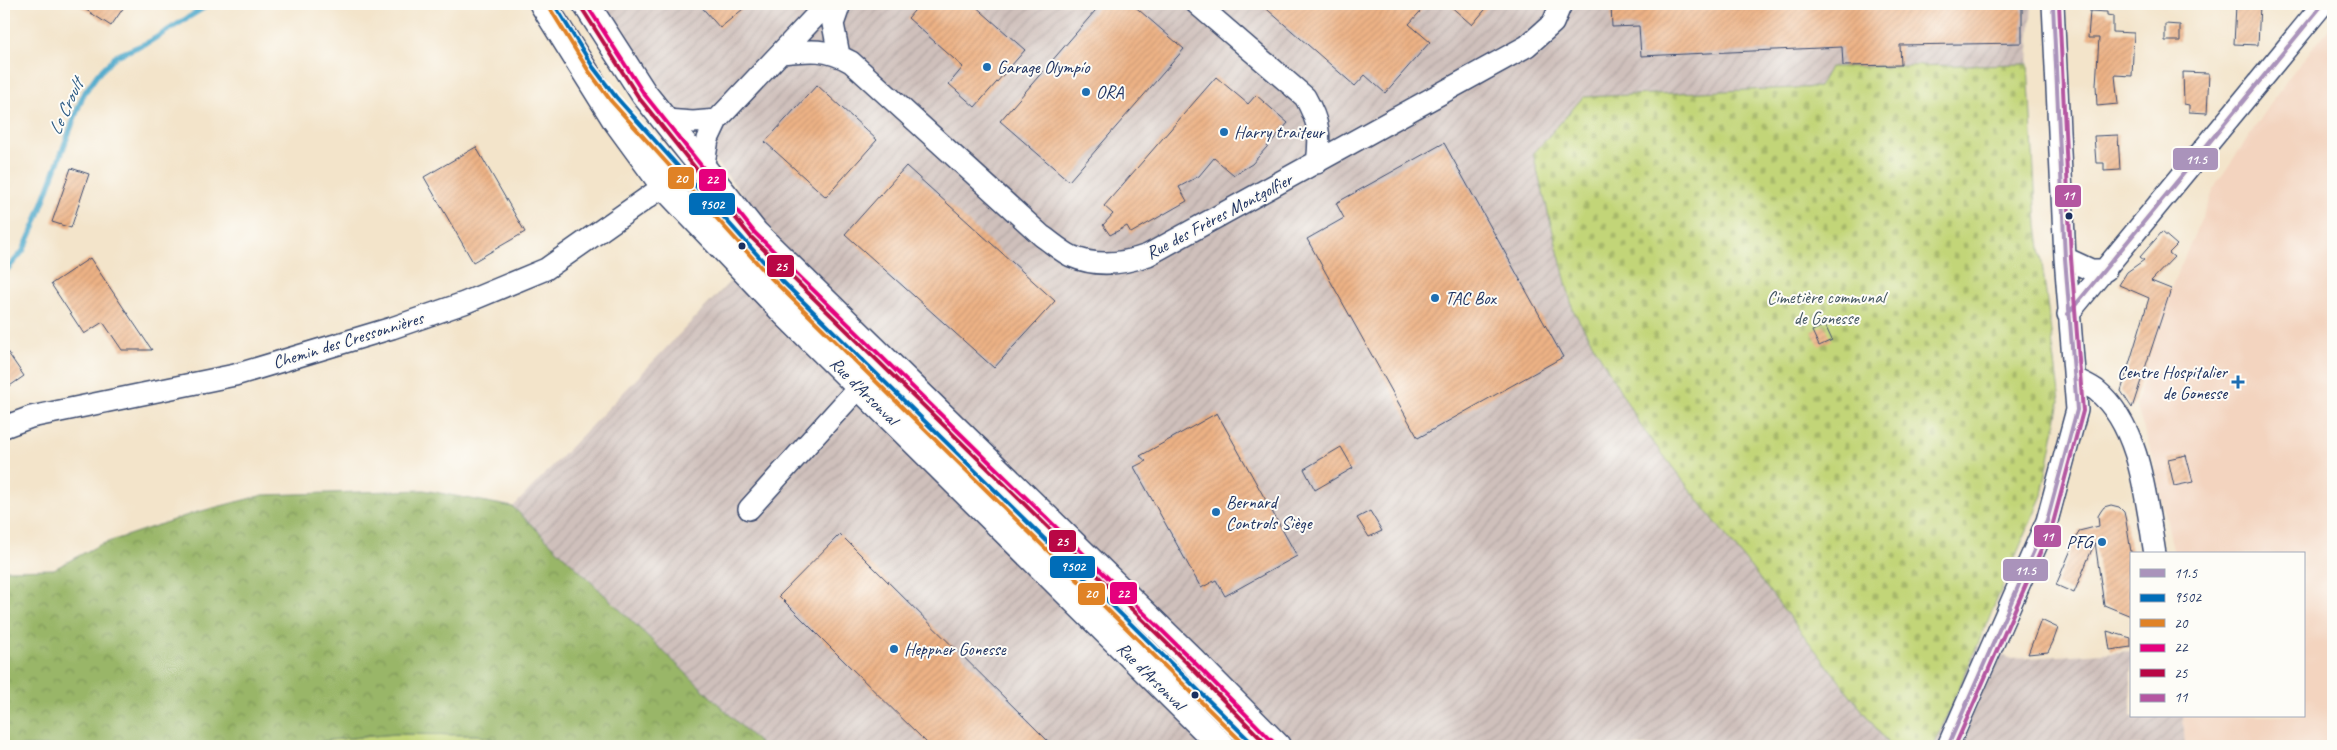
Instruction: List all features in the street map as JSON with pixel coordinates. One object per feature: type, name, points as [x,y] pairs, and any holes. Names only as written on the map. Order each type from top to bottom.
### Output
[{"type":"main road","name":"Rue d'Arsonval","points":[[543,4],[615,119],[664,186],[724,251],[1222,746]]},
{"type":"main road","name":"Rue d'Arsonval","points":[[586,4],[644,94],[703,170],[768,246],[1198,666],[1277,746]]},
{"type":"street","points":[[703,170],[708,140],[717,120],[827,4]]},
{"type":"street","points":[[839,55],[833,24],[840,4]]},
{"type":"street","points":[[1197,4],[1305,97],[1316,116],[1321,139],[1317,163]]},
{"type":"street","name":"Rue des Frères Montgolfier","points":[[782,53],[808,50],[827,51],[851,62],[1042,236],[1071,256],[1096,263],[1128,262],[1148,255],[1527,46],[1553,23],[1561,4]]},
{"type":"street","points":[[1948,746],[2047,522],[2077,410],[2068,314],[2052,4]]},
{"type":"street","points":[[2068,314],[2323,4]]},
{"type":"street","points":[[666,120],[693,122],[717,120]]},
{"type":"street","name":"Chemin des Cressonnières","points":[[4,427],[31,417],[235,375],[392,328],[464,303],[546,269],[664,186]]},
{"type":"street","points":[[2065,258],[2091,270],[2106,270]]},
{"type":"street","points":[[2075,379],[2096,390],[2125,428],[2134,449],[2140,473],[2155,552]]},
{"type":"street","points":[[749,509],[860,387]]},
{"type":"shaded area","points":[[602,4],[2032,4],[2028,64],[1830,67],[1819,87],[1583,97],[1573,310],[1642,428],[1890,746],[762,746],[513,507],[775,235],[651,82]]},
{"type":"shaded area","name":"Centre Hospitalier de Gonesse","points":[[2333,24],[2333,746],[2185,746],[2183,718],[2304,718],[2304,552],[2174,552],[2153,458],[2136,405],[2164,304],[2217,183],[2289,77]]},
{"type":"shaded area","points":[[1976,646],[2013,659],[2130,651],[2130,718],[2183,718],[2185,746],[1934,746]]},
{"type":"green space","name":"Cimetière communal de Gonesse","points":[[2028,64],[2037,225],[2060,401],[2042,495],[1934,746],[1890,746],[1642,428],[1573,310],[1533,154],[1583,97],[1819,87],[1830,67]]},
{"type":"green space","points":[[424,490],[513,507],[762,746],[518,746],[477,735],[395,734],[329,740],[297,746],[4,746],[4,570],[54,569],[99,545],[194,513],[263,495]]},
{"type":"green space","points":[[395,734],[477,735],[518,746],[297,746],[329,740]]},
{"type":"building","points":[[77,4],[126,4],[111,26]]},
{"type":"building","points":[[699,4],[749,4],[720,28]]},
{"type":"building","points":[[920,4],[973,4],[1025,50],[975,107],[949,84],[963,67],[908,18]]},
{"type":"building","name":"ORA","points":[[1101,4],[1132,4],[1184,49],[1069,181],[1000,121]]},
{"type":"building","points":[[1261,4],[1427,4],[1409,24],[1430,42],[1385,93],[1365,75],[1355,86]]},
{"type":"building","points":[[1448,4],[1490,4],[1472,25]]},
{"type":"building","points":[[1611,4],[2022,4],[2022,43],[1900,45],[1901,65],[1843,66],[1842,47],[1641,56],[1639,26],[1612,27]]},
{"type":"building","points":[[2236,5],[2260,5],[2258,45],[2234,44]]},
{"type":"building","points":[[2090,11],[2107,12],[2107,15],[2113,16],[2113,32],[2134,33],[2132,76],[2115,75],[2118,104],[2097,106],[2096,85],[2099,38],[2088,38]]},
{"type":"building","points":[[2165,24],[2180,25],[2180,41],[2165,41]]},
{"type":"building","points":[[2183,72],[2209,73],[2207,113],[2189,112],[2189,105],[2184,104]]},
{"type":"building","name":"Harry traiteur","points":[[1216,77],[1248,104],[1256,95],[1288,123],[1252,164],[1234,175],[1214,158],[1199,176],[1179,187],[1187,201],[1131,233],[1127,226],[1110,235],[1103,225],[1113,214],[1104,206]]},
{"type":"building","points":[[817,85],[877,140],[826,197],[765,142]]},
{"type":"building","points":[[2118,135],[2120,170],[2104,171],[2104,163],[2096,163],[2094,136]]},
{"type":"building","name":"TAC Box","points":[[1444,143],[1563,357],[1418,438],[1307,239],[1344,218],[1336,203]]},
{"type":"building","points":[[476,147],[525,232],[473,262],[424,177]]},
{"type":"building","points":[[906,166],[1055,301],[994,368],[845,234]]},
{"type":"building","points":[[71,168],[89,174],[71,228],[52,222]]},
{"type":"building","points":[[2162,232],[2177,245],[2169,253],[2174,257],[2151,281],[2171,289],[2132,408],[2121,391],[2149,298],[2119,285],[2127,272],[2144,260],[2140,257]]},
{"type":"building","points":[[90,258],[152,350],[122,350],[103,322],[84,334],[51,284]]},
{"type":"building","points":[[1825,325],[1832,340],[1819,346],[1812,331]]},
{"type":"building","points":[[4,347],[24,376],[4,390]]},
{"type":"building","name":"Bernard Controls Siège","points":[[1217,413],[1297,556],[1225,596],[1216,580],[1201,588],[1134,467],[1146,461],[1140,456]]},
{"type":"building","points":[[1341,447],[1353,468],[1315,490],[1304,469]]},
{"type":"building","points":[[2186,455],[2193,482],[2174,486],[2168,459]]},
{"type":"building","name":"PFG","points":[[2111,505],[2119,507],[2124,512],[2131,552],[2130,616],[2104,605],[2095,542],[2074,593],[2056,585],[2079,531],[2099,526],[2098,516],[2104,507]]},
{"type":"building","points":[[1370,511],[1382,531],[1369,537],[1357,518]]},
{"type":"building","name":"Heppner Gonesse","points":[[840,534],[1053,746],[930,746],[841,658],[779,596]]},
{"type":"building","points":[[2041,620],[2058,628],[2053,642],[2048,652],[2028,654]]},
{"type":"building","points":[[2107,631],[2130,638],[2130,647],[2110,650]]},
{"type":"waterway","name":"Le Croult","points":[[4,273],[23,251],[34,227],[83,95],[97,75],[116,56],[149,42],[210,4]]},
{"type":"transit line","name":"9502","points":[[554,4],[593,67],[616,97],[771,270],[1255,746]]},
{"type":"transit line","name":"22","points":[[586,4],[644,94],[755,233],[1191,659],[1277,746]]},
{"type":"transit line","name":"11.5","points":[[1948,746],[2047,521],[2077,410],[2065,258],[2053,4]]},
{"type":"transit line","name":"11","points":[[1955,746],[2053,523],[2083,411],[2071,258],[2059,4]]},
{"type":"transit line","name":"11.5","points":[[2068,314],[2323,4]]},
{"type":"transit line","name":"20","points":[[549,7],[588,70],[611,101],[767,274],[1246,746]]},
{"type":"transit line","name":"25","points":[[581,7],[639,98],[751,237],[1187,663],[1268,746]]},
{"type":"place","name":"Garage Olympío","points":[[987,67]]},
{"type":"place","name":"ORA","points":[[1086,92]]},
{"type":"place","name":"Harry traiteur","points":[[1224,132]]},
{"type":"place","name":"TAC Box","points":[[1435,298]]},
{"type":"place","name":"Centre Hospitalier de Gonesse","points":[[2238,382]]},
{"type":"place","name":"Bernard Controls Siège","points":[[1216,512]]},
{"type":"place","name":"PFG","points":[[2102,542]]},
{"type":"place","name":"Heppner Gonesse","points":[[894,649]]}]
